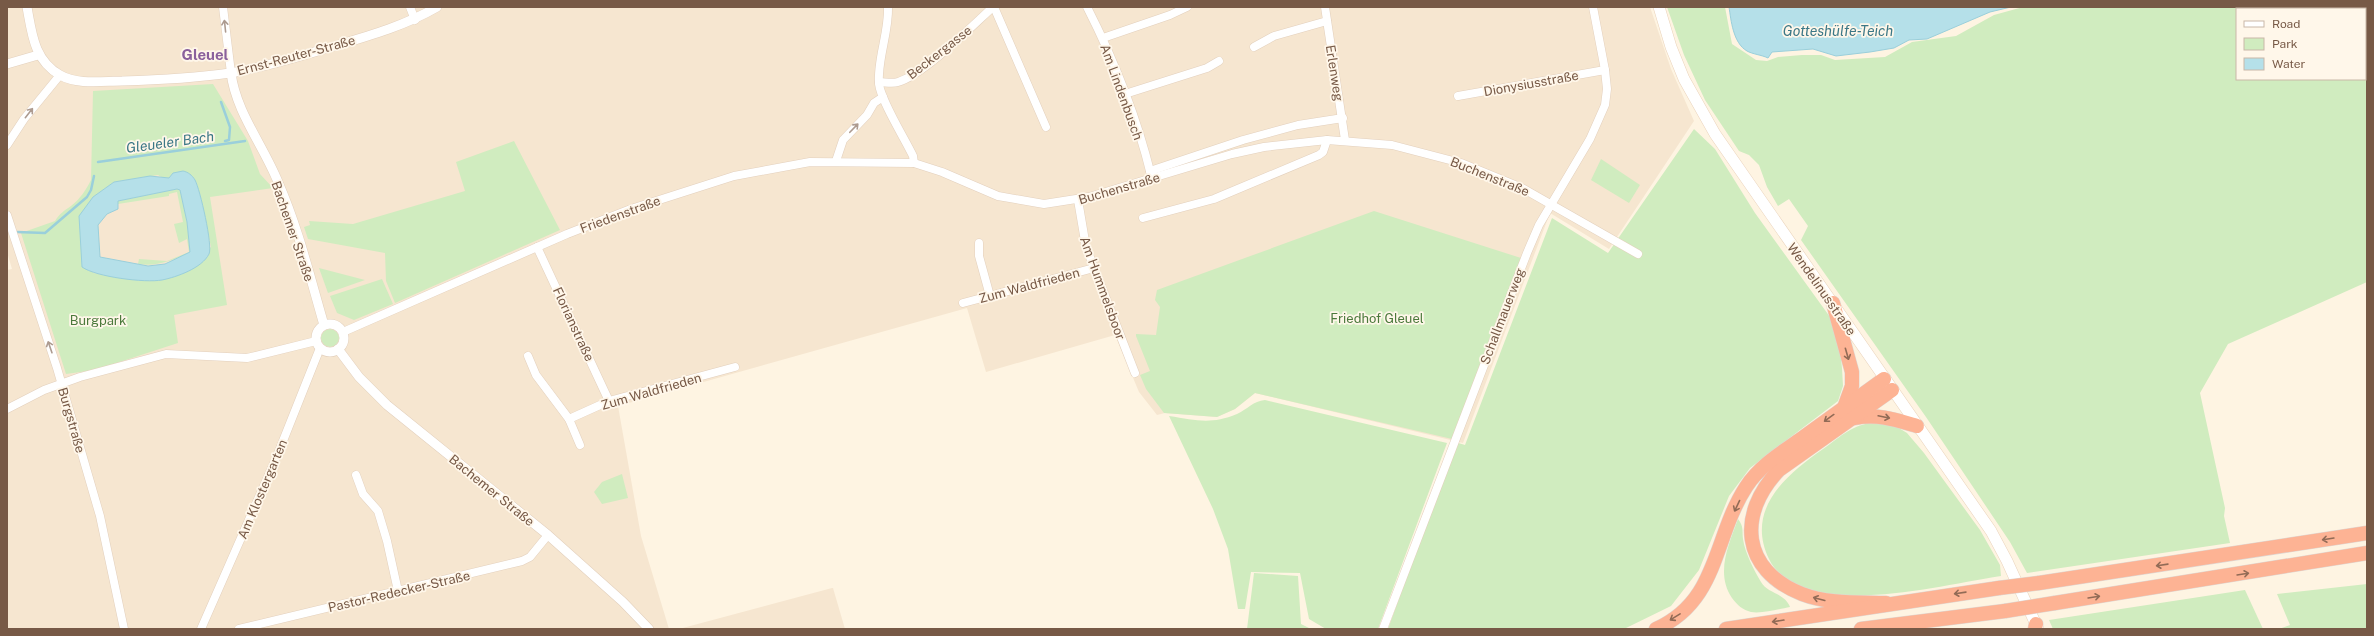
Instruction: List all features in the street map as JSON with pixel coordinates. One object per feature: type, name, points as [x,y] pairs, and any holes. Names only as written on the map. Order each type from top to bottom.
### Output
[{"type":"highway","points":[[1833,303],[1852,372],[1852,386],[1847,413],[1779,470],[1766,483],[1750,518],[1751,536],[1756,554],[1765,567],[1780,582],[1802,594],[1827,601],[1886,604]]},
{"type":"highway","points":[[1656,629],[1683,612],[1701,592],[1713,569],[1733,515],[1746,487],[1765,465],[1847,413],[1888,384]]},
{"type":"highway","points":[[1847,413],[1883,416],[1917,426]]},
{"type":"highway","points":[[1726,629],[2367,533]]},
{"type":"highway","points":[[1861,629],[2006,611],[2367,553]]},
{"type":"highway","points":[[1902,629],[1927,620]]},
{"type":"main road","name":"Wendelinusstraße","points":[[1659,7],[1671,47],[1698,107],[1740,172],[1966,494],[2007,561],[2036,627]]},
{"type":"street","points":[[7,64],[38,54],[33,38],[27,7]]},
{"type":"street","points":[[223,7],[231,73]]},
{"type":"street","points":[[410,7],[415,20]]},
{"type":"street","name":"Ernst-Reuter-Straße","points":[[38,54],[60,75],[78,81],[151,80],[231,73],[271,64],[415,20],[437,7]]},
{"type":"street","points":[[888,7],[889,22],[879,82],[883,97],[913,156],[914,163]]},
{"type":"street","points":[[994,7],[1046,127]]},
{"type":"street","name":"Beckergasse","points":[[879,82],[898,82],[906,79],[939,55],[994,7]]},
{"type":"street","name":"Am Lindenbusch","points":[[1087,7],[1103,38],[1125,94],[1151,175]]},
{"type":"street","points":[[1103,38],[1170,15],[1186,7]]},
{"type":"street","name":"Erlenweg","points":[[1325,7],[1343,118],[1345,140]]},
{"type":"street","name":"Schallmauerweg","points":[[1383,629],[1527,253],[1551,204],[1601,116],[1607,90],[1605,70],[1592,7]]},
{"type":"street","points":[[1254,48],[1274,36],[1327,21]]},
{"type":"street","points":[[1125,94],[1207,68],[1219,61]]},
{"type":"street","name":"Dionysiusstraße","points":[[1458,96],[1605,70]]},
{"type":"street","name":"Bachemer Straße","points":[[231,73],[236,97],[278,182],[299,237],[324,325]]},
{"type":"street","points":[[7,145],[24,119],[60,75]]},
{"type":"street","points":[[836,161],[843,140],[867,115],[874,103],[883,97]]},
{"type":"street","name":"Buchenstraße","points":[[914,163],[942,172],[998,196],[1044,204],[1078,200],[1151,175],[1243,140],[1298,125],[1343,118]]},
{"type":"street","points":[[1143,218],[1214,199],[1235,191],[1319,155],[1323,152],[1327,140]]},
{"type":"street","name":"Buchenstraße","points":[[1151,175],[1251,150],[1327,140],[1345,140],[1392,145],[1436,155],[1491,175],[1551,204],[1638,254]]},
{"type":"street","name":"Friedenstraße","points":[[343,332],[537,247],[631,209],[734,176],[783,166],[836,161],[914,163]]},
{"type":"street","name":"Am Hummelsboor","points":[[1078,200],[1084,239],[1135,373]]},
{"type":"street","name":"Burgstraße","points":[[7,215],[61,384],[100,516],[124,629]]},
{"type":"street","points":[[979,243],[979,256],[990,296]]},
{"type":"street","name":"Florianstraße","points":[[537,247],[609,401]]},
{"type":"street","name":"Zum Waldfrieden","points":[[963,303],[1094,268]]},
{"type":"street","points":[[7,409],[61,384],[166,354],[247,358],[318,345],[330,352],[338,349],[343,343],[343,332],[334,324],[324,325],[317,332],[318,345]]},
{"type":"street","name":"Am Klostergarten","points":[[201,629],[277,456],[318,345]]},
{"type":"street","name":"Bachemer Straße","points":[[338,349],[359,377],[387,405],[548,535],[623,602],[649,629]]},
{"type":"street","points":[[528,356],[536,375],[569,419],[580,445]]},
{"type":"street","name":"Zum Waldfrieden","points":[[569,419],[609,401],[735,367]]},
{"type":"street","points":[[356,475],[363,494],[378,512],[387,541],[398,591]]},
{"type":"street","name":"Pastor-Redecker-Straße","points":[[239,629],[526,560],[548,535]]},
{"type":"shaded area","points":[[7,7],[1650,7],[1671,69],[1694,121],[1609,249],[1550,213],[1463,443],[1255,393],[1235,409],[1217,417],[1165,413],[1157,415],[1139,392],[1115,335],[986,372],[967,308],[618,406],[641,536],[669,629],[7,629],[7,270],[12,269],[7,252]]},
{"type":"shaded area","points":[[832,588],[845,629],[679,629]]},
{"type":"green space","points":[[1667,7],[1725,7],[1732,44],[1756,60],[1767,61],[1778,57],[1802,55],[1821,55],[1835,60],[1885,57],[1912,42],[1956,36],[1994,15],[2023,7],[2367,7],[2367,282],[2228,344],[2200,393],[2225,508],[2224,516],[2230,543],[2027,573],[2010,542],[1926,417],[1801,240],[1808,226],[1789,199],[1778,206],[1767,187],[1759,165],[1749,155],[1739,151],[1705,100],[1684,55]]},
{"type":"green space","name":"Burgpark","points":[[213,84],[248,141],[260,174],[273,188],[210,197],[227,305],[174,315],[178,343],[95,370],[66,374],[21,233],[55,221],[60,214],[80,197],[91,180],[93,91]],"holes":[[[158,175],[164,179],[196,182],[211,247],[162,280],[93,273],[93,197],[114,182]]]},
{"type":"green space","points":[[1694,129],[1715,149],[1755,213],[1830,317],[1840,349],[1842,368],[1843,386],[1838,401],[1750,468],[1729,496],[1699,570],[1671,606],[1624,629],[1388,629],[1455,442],[1465,445],[1552,218],[1608,253]]},
{"type":"green space","points":[[514,141],[560,230],[395,303],[386,281],[385,253],[308,239],[304,227],[310,225],[309,221],[353,224],[465,191],[456,162]]},
{"type":"green space","points":[[1601,159],[1640,185],[1629,203],[1591,180]]},
{"type":"green space","points":[[177,189],[180,190],[187,222],[190,252],[171,260],[159,264],[138,264],[139,259],[167,261],[189,252],[187,239],[179,243],[174,224],[183,222],[177,192],[169,194],[169,196],[118,204],[118,201]]},
{"type":"green space","name":"Friedhof Gleuel","points":[[1374,211],[1521,258],[1452,439],[1255,393],[1235,409],[1217,417],[1164,413],[1146,389],[1140,375],[1150,371],[1136,336],[1136,334],[1156,335],[1160,307],[1155,300],[1157,290]]},
{"type":"green space","points":[[319,268],[365,280],[328,293]]},
{"type":"green space","points":[[382,279],[393,304],[354,320],[337,313],[330,296]]},
{"type":"green space","points":[[330,329],[336,332],[339,338],[336,344],[330,347],[324,344],[321,338],[324,332]]},
{"type":"green space","points":[[1265,400],[1447,443],[1378,629],[1326,629],[1309,619],[1300,573],[1251,572],[1245,609],[1238,609],[1228,549],[1213,509],[1169,416],[1203,421],[1219,420],[1237,414],[1254,404]]},
{"type":"green space","points":[[1876,422],[1894,425],[1907,433],[1924,453],[1980,530],[2000,565],[2001,576],[1905,592],[1880,595],[1856,595],[1833,594],[1798,586],[1786,579],[1776,570],[1769,559],[1763,541],[1762,524],[1766,509],[1773,495],[1783,482],[1796,470],[1842,435],[1867,423]]},
{"type":"green space","points":[[622,474],[628,498],[602,504],[594,492],[602,482]]},
{"type":"green space","points":[[1738,519],[1742,526],[1744,544],[1748,556],[1761,582],[1768,589],[1788,602],[1790,607],[1765,612],[1751,612],[1740,607],[1732,598],[1724,579],[1724,569],[1725,558]]},
{"type":"green space","points":[[1254,573],[1298,576],[1301,624],[1311,629],[1247,629]]},
{"type":"green space","points":[[2367,584],[2367,629],[2279,629],[2290,625],[2277,594]]},
{"type":"green space","points":[[2245,590],[2263,629],[2053,629],[2049,620]]},
{"type":"water","name":"Gotteshülfe-Teich","points":[[1729,7],[2011,7],[1990,12],[1927,39],[1909,40],[1894,48],[1836,56],[1813,49],[1772,52],[1768,58],[1747,51],[1742,47],[1734,31]]},
{"type":"water","points":[[183,171],[187,172],[193,177],[197,185],[203,205],[209,240],[210,249],[206,259],[195,268],[182,274],[168,279],[154,281],[133,280],[98,274],[82,267],[79,216],[93,197],[114,182],[150,176],[169,178],[173,173]],"holes":[[[177,189],[180,190],[187,222],[190,252],[165,264],[148,266],[100,257],[98,225],[107,214],[118,209],[118,201]]]},
{"type":"waterway","points":[[221,102],[230,127],[229,140],[225,141]]},
{"type":"waterway","name":"Gleueler Bach","points":[[98,162],[245,141]]},
{"type":"waterway","name":"Gleueler Bach","points":[[17,232],[45,233],[87,197],[91,190],[94,176]]},
{"type":"district","name":"Gleuel","points":[[205,55]]}]
